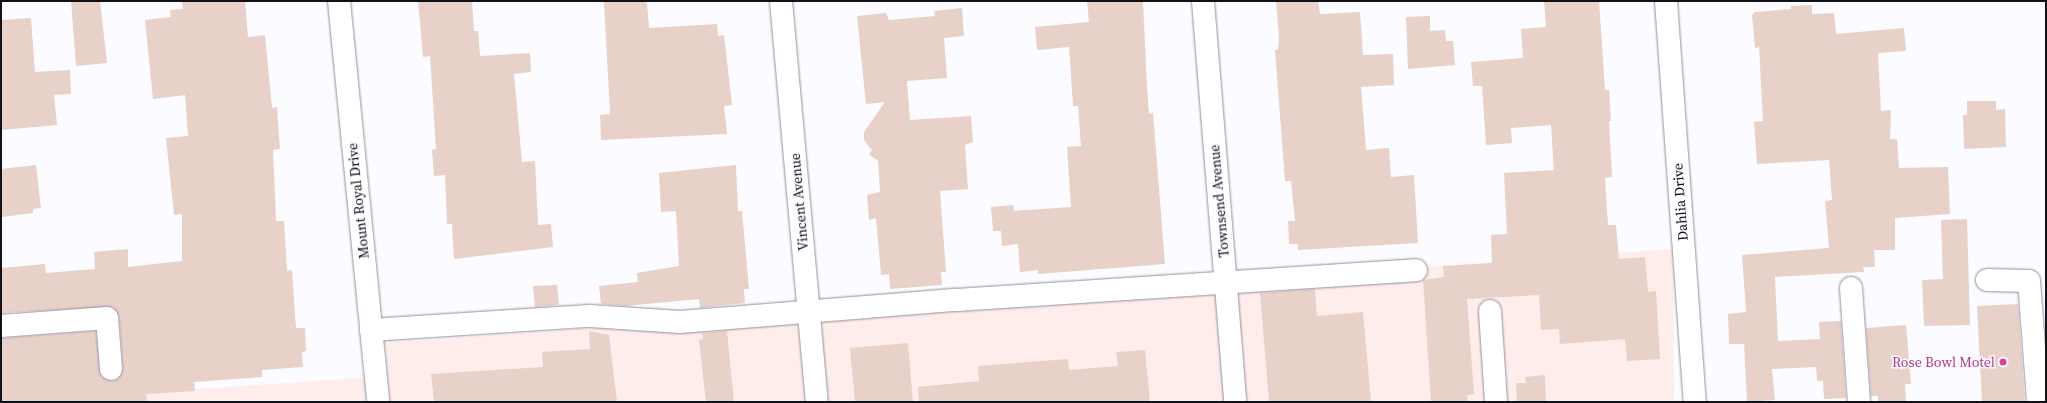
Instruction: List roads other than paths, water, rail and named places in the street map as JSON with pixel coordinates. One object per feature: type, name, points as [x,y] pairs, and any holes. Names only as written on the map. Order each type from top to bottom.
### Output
[{"type":"street","name":"Mount Royal Drive","points":[[339,1],[378,402]]},
{"type":"street","name":"Vincent Avenue","points":[[781,1],[817,402]]},
{"type":"street","name":"Townsend Avenue","points":[[1203,1],[1235,402]]},
{"type":"street","name":"Dahlia Drive","points":[[1666,1],[1695,402]]},
{"type":"street","points":[[371,330],[590,316],[680,322],[808,310],[1416,270]]},
{"type":"street","points":[[1988,280],[2028,280],[2038,402]]},
{"type":"street","points":[[1851,288],[1859,402]]},
{"type":"street","points":[[1490,311],[1496,402]]},
{"type":"street","points":[[1,326],[107,318],[111,369]]},
{"type":"place","name":"Rose Bowl Motel","points":[[2003,362]]}]
